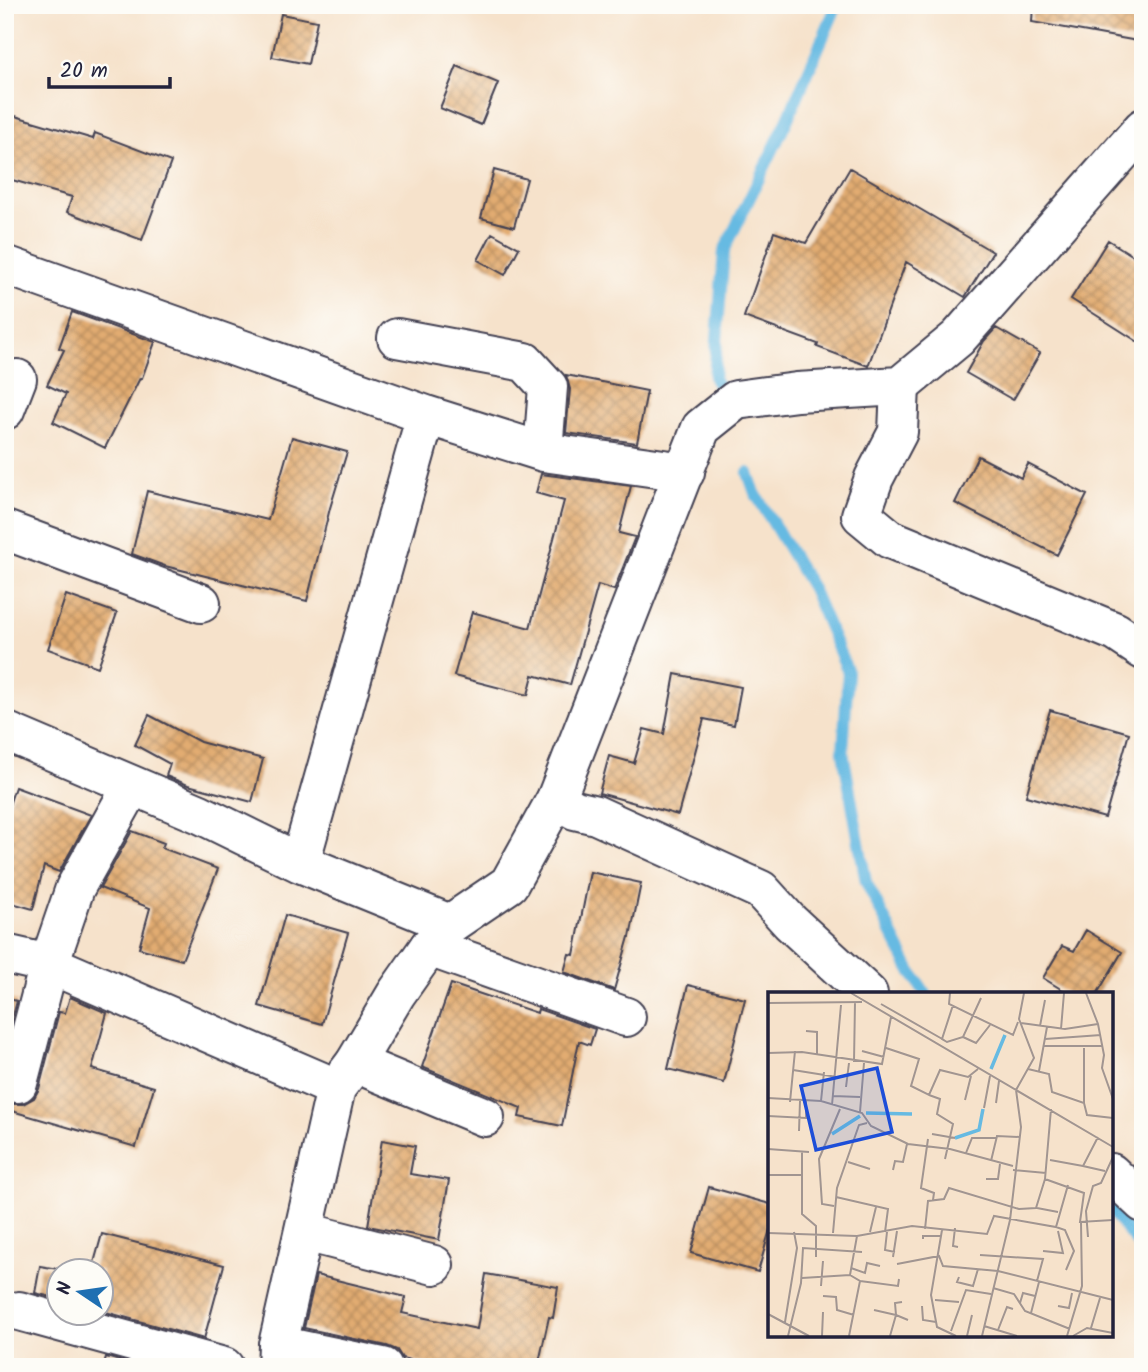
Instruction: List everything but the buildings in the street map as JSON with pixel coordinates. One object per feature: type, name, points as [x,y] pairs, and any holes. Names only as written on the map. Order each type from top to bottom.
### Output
[{"type":"street","points":[[383,1367],[278,1356],[325,1129],[345,1076],[396,994],[439,935],[509,884],[556,799],[701,428],[736,400],[797,392],[900,386],[958,338],[1143,128]]},
{"type":"street","points":[[5,265],[426,415],[543,452],[685,472]]},
{"type":"street","points":[[397,338],[525,362],[548,387],[543,452]]},
{"type":"street","points":[[900,386],[898,432],[874,478],[861,515],[890,539],[1116,632],[1143,650]]},
{"type":"street","points":[[300,863],[426,415]]},
{"type":"street","points":[[5,530],[201,603]]},
{"type":"street","points":[[5,731],[200,814],[439,935],[626,1017]]},
{"type":"street","points":[[18,1083],[49,964],[75,888],[132,786]]},
{"type":"street","points":[[556,799],[575,810],[596,815],[761,890],[790,922],[866,992]]},
{"type":"street","points":[[5,954],[49,964],[345,1076],[485,1117]]},
{"type":"street","points":[[1113,1175],[1143,1203]]},
{"type":"street","points":[[305,1233],[434,1265]]},
{"type":"street","points":[[19,1311],[224,1367]]},
{"type":"waterway","points":[[718,385],[714,378],[724,251],[786,123],[837,5]]},
{"type":"waterway","points":[[748,473],[755,493],[812,588],[848,672],[843,752],[866,882],[910,970],[925,992]]},
{"type":"waterway","points":[[1113,1213],[1143,1251]]}]
